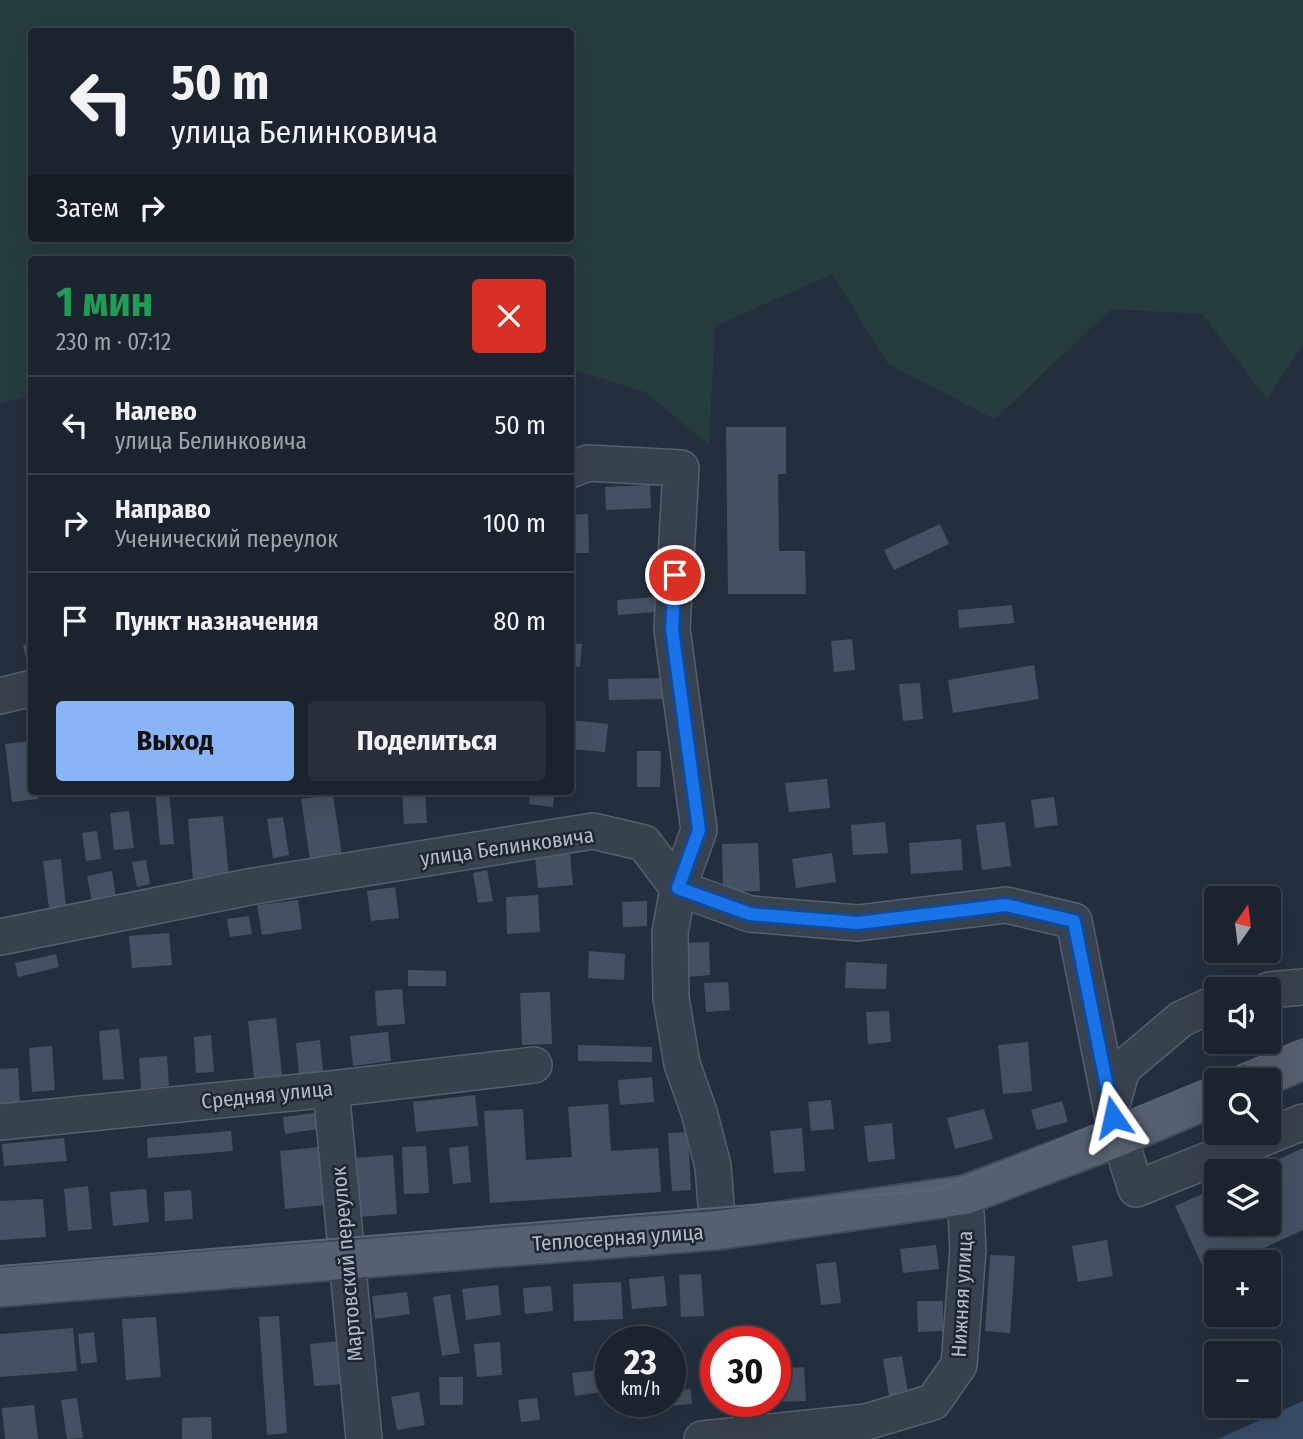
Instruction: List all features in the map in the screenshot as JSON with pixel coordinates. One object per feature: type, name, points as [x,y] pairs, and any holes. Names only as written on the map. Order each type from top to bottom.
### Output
[{"type":"main road","points":[[1281,1069],[1303,1060]]},
{"type":"main road","name":"Теплосерная улица","points":[[0,1287],[718,1230],[965,1195],[1114,1122],[1204,1099]]},
{"type":"street","points":[[574,468],[588,463],[681,468],[672,629],[699,830],[678,888],[670,933],[671,998],[682,1064],[699,1112],[713,1166],[718,1230]]},
{"type":"street","points":[[0,696],[28,689]]},
{"type":"street","name":"улица Белинковича","points":[[0,937],[254,886],[593,831],[644,843],[678,888]]},
{"type":"street","points":[[678,888],[750,914],[845,922],[858,923],[1006,905],[1074,921],[1114,1122],[1136,1189],[1303,1122]]},
{"type":"street","points":[[1281,989],[1303,987]]},
{"type":"street","points":[[1114,1122],[1122,1069],[1181,1019],[1204,1008]]},
{"type":"street","name":"Средняя улица","points":[[0,1122],[331,1089],[534,1065]]},
{"type":"street","name":"Мартовский переулок","points":[[331,1089],[364,1439]]},
{"type":"street","name":"Нижняя улица","points":[[702,1439],[866,1422],[933,1402],[959,1365],[968,1249],[965,1195]]},
{"type":"green space","points":[[0,0],[1303,0],[1303,345],[1267,399],[1202,314],[1111,309],[995,419],[888,364],[832,274],[715,326],[709,445],[645,392],[574,370],[574,256],[28,256],[28,399],[0,403]]},
{"type":"water","points":[[1303,1401],[1303,1439],[1218,1439],[1265,1418],[1281,1418],[1281,1411]]},
{"type":"building","points":[[726,427],[786,427],[786,474],[778,474],[779,551],[805,551],[806,594],[728,594]]},
{"type":"building","points":[[650,485],[651,508],[606,510],[605,487]]},
{"type":"building","points":[[588,514],[589,553],[574,553],[574,515]]},
{"type":"building","points":[[940,524],[949,544],[894,570],[884,550]]},
{"type":"building","points":[[654,597],[655,612],[618,615],[617,600]]},
{"type":"building","points":[[1012,605],[1014,623],[959,628],[958,610]]},
{"type":"building","points":[[852,639],[855,670],[834,672],[831,641]]},
{"type":"building","points":[[574,643],[582,644],[580,667],[574,666]]},
{"type":"building","points":[[28,644],[28,668],[23,645]]},
{"type":"building","points":[[1034,665],[1039,699],[953,713],[948,680]]},
{"type":"building","points":[[664,678],[665,699],[609,700],[608,679]]},
{"type":"building","points":[[920,683],[923,719],[903,721],[899,684]]},
{"type":"building","points":[[574,720],[608,724],[605,752],[574,749]]},
{"type":"building","points":[[28,741],[28,795],[38,795],[38,799],[12,802],[5,744]]},
{"type":"building","points":[[637,751],[661,751],[660,787],[637,787]]},
{"type":"building","points":[[827,779],[830,808],[789,812],[785,783]]},
{"type":"building","points":[[155,795],[169,795],[174,844],[160,845]]},
{"type":"building","points":[[333,795],[342,855],[310,860],[301,799]]},
{"type":"building","points":[[402,795],[425,795],[427,823],[404,824]]},
{"type":"building","points":[[530,795],[554,795],[553,807],[529,804]]},
{"type":"building","points":[[1054,797],[1058,825],[1035,828],[1031,800]]},
{"type":"building","points":[[129,811],[134,848],[114,850],[110,813]]},
{"type":"building","points":[[223,816],[229,878],[193,880],[188,819]]},
{"type":"building","points":[[283,817],[289,855],[273,858],[267,819]]},
{"type":"building","points":[[885,822],[888,853],[853,855],[851,825]]},
{"type":"building","points":[[1005,822],[1011,866],[982,870],[976,825]]},
{"type":"building","points":[[97,831],[101,859],[86,861],[82,833]]},
{"type":"building","points":[[961,839],[963,870],[911,874],[909,843]]},
{"type":"building","points":[[758,843],[760,891],[723,892],[722,844]]},
{"type":"building","points":[[832,853],[836,882],[796,888],[792,859]]},
{"type":"building","points":[[570,854],[573,885],[538,888],[535,857]]},
{"type":"building","points":[[61,859],[66,907],[49,909],[43,861]]},
{"type":"building","points":[[146,860],[150,884],[137,887],[132,862]]},
{"type":"building","points":[[487,870],[493,901],[478,903],[473,873]]},
{"type":"building","points":[[112,871],[116,898],[92,902],[87,876]]},
{"type":"building","points":[[395,887],[399,918],[371,921],[367,891]]},
{"type":"building","points":[[538,895],[540,932],[507,934],[506,897]]},
{"type":"building","points":[[298,900],[302,929],[262,935],[257,905]]},
{"type":"building","points":[[647,901],[647,926],[623,927],[622,902]]},
{"type":"building","points":[[249,916],[252,934],[230,937],[227,919]]},
{"type":"building","points":[[169,933],[172,965],[132,968],[129,936]]},
{"type":"building","points":[[709,942],[710,975],[687,977],[685,943]]},
{"type":"building","points":[[589,951],[625,954],[624,980],[588,978]]},
{"type":"building","points":[[56,954],[59,967],[18,977],[15,963]]},
{"type":"building","points":[[846,962],[887,964],[886,989],[845,988]]},
{"type":"building","points":[[408,970],[446,971],[446,986],[408,986]]},
{"type":"building","points":[[728,982],[730,1010],[706,1012],[704,983]]},
{"type":"building","points":[[402,989],[405,1024],[377,1026],[375,991]]},
{"type":"building","points":[[550,992],[552,1044],[522,1045],[520,993]]},
{"type":"building","points":[[889,1011],[891,1042],[868,1044],[866,1012]]},
{"type":"building","points":[[276,1018],[282,1075],[254,1078],[248,1021]]},
{"type":"building","points":[[119,1029],[124,1079],[103,1080],[99,1031]]},
{"type":"building","points":[[388,1032],[391,1061],[353,1066],[350,1036]]},
{"type":"building","points":[[211,1035],[214,1072],[196,1073],[194,1037]]},
{"type":"building","points":[[320,1040],[323,1072],[299,1074],[296,1043]]},
{"type":"building","points":[[1028,1042],[1032,1091],[1003,1094],[998,1045]]},
{"type":"building","points":[[578,1045],[652,1047],[652,1062],[578,1061]]},
{"type":"building","points":[[52,1046],[55,1090],[32,1092],[29,1048]]},
{"type":"building","points":[[167,1056],[169,1086],[141,1089],[139,1058]]},
{"type":"building","points":[[18,1068],[20,1103],[0,1104],[0,1069]]},
{"type":"building","points":[[652,1077],[654,1102],[620,1105],[618,1080]]},
{"type":"building","points":[[475,1095],[478,1126],[416,1132],[413,1102]]},
{"type":"building","points":[[831,1100],[834,1129],[811,1131],[808,1102]]},
{"type":"building","points":[[1062,1101],[1068,1122],[1037,1130],[1031,1110]]},
{"type":"building","points":[[608,1104],[611,1151],[658,1148],[661,1192],[490,1203],[484,1111],[523,1109],[526,1160],[572,1157],[568,1107]]},
{"type":"building","points":[[984,1109],[993,1139],[955,1149],[947,1118]]},
{"type":"building","points":[[315,1113],[317,1129],[285,1134],[283,1117]]},
{"type":"building","points":[[892,1123],[895,1159],[868,1162],[864,1126]]},
{"type":"building","points":[[802,1128],[805,1171],[774,1173],[770,1131]]},
{"type":"building","points":[[231,1131],[233,1151],[148,1158],[147,1138]]},
{"type":"building","points":[[688,1132],[691,1190],[672,1191],[668,1133]]},
{"type":"building","points":[[64,1138],[67,1161],[4,1166],[2,1144]]},
{"type":"building","points":[[426,1146],[429,1193],[404,1194],[402,1147]]},
{"type":"building","points":[[468,1146],[471,1182],[453,1184],[449,1148]]},
{"type":"building","points":[[320,1147],[324,1205],[285,1209],[280,1151]]},
{"type":"building","points":[[1303,1148],[1303,1230],[1259,1250],[1204,1250],[1204,1270],[1175,1206],[1204,1193],[1204,1236],[1281,1236],[1279,1159]]},
{"type":"building","points":[[393,1155],[397,1214],[358,1217],[353,1158]]},
{"type":"building","points":[[88,1186],[92,1229],[68,1231],[64,1189]]},
{"type":"building","points":[[146,1189],[149,1222],[113,1226],[110,1192]]},
{"type":"building","points":[[191,1190],[193,1219],[165,1221],[164,1192]]},
{"type":"building","points":[[43,1199],[46,1237],[0,1240],[0,1201]]},
{"type":"building","points":[[1107,1240],[1113,1276],[1078,1282],[1072,1246]]},
{"type":"building","points":[[936,1245],[939,1269],[903,1273],[900,1249]]},
{"type":"building","points":[[990,1255],[1015,1256],[1010,1333],[985,1331]]},
{"type":"building","points":[[836,1262],[841,1303],[821,1305],[816,1264]]},
{"type":"building","points":[[701,1274],[704,1316],[681,1317],[679,1275]]},
{"type":"building","points":[[664,1276],[667,1306],[632,1309],[629,1279]]},
{"type":"building","points":[[621,1282],[623,1319],[574,1321],[573,1284]]},
{"type":"building","points":[[498,1285],[501,1315],[466,1320],[462,1289]]},
{"type":"building","points":[[551,1286],[553,1311],[525,1314],[523,1288]]},
{"type":"building","points":[[407,1292],[410,1314],[375,1319],[372,1296]]},
{"type":"building","points":[[450,1294],[460,1353],[442,1356],[433,1297]]},
{"type":"building","points":[[917,1301],[943,1301],[943,1331],[918,1332]]},
{"type":"building","points":[[279,1316],[287,1433],[267,1435],[259,1317]]},
{"type":"building","points":[[156,1317],[161,1377],[126,1380],[122,1319]]},
{"type":"building","points":[[73,1328],[77,1371],[0,1377],[0,1334]]},
{"type":"building","points":[[94,1332],[97,1362],[81,1364],[78,1334]]},
{"type":"building","points":[[341,1341],[344,1384],[314,1386],[310,1344]]},
{"type":"building","points":[[500,1342],[502,1375],[477,1377],[474,1344]]},
{"type":"building","points":[[902,1356],[908,1393],[889,1396],[883,1359]]},
{"type":"building","points":[[804,1367],[806,1401],[791,1401],[791,1368]]},
{"type":"building","points":[[595,1370],[595,1393],[575,1396],[572,1373]]},
{"type":"building","points":[[439,1377],[463,1377],[463,1405],[440,1405]]},
{"type":"building","points":[[686,1389],[691,1389],[692,1404],[686,1405]]},
{"type":"building","points":[[419,1392],[425,1425],[397,1430],[391,1397]]},
{"type":"building","points":[[77,1398],[83,1438],[67,1439],[61,1400]]},
{"type":"building","points":[[537,1398],[540,1420],[521,1422],[518,1400]]},
{"type":"building","points":[[34,1405],[38,1439],[5,1439],[2,1408]]},
{"type":"building","points":[[211,1417],[212,1439],[182,1439],[182,1418]]},
{"type":"tram line","points":[[0,1266],[936,1190],[1303,1039]]},
{"type":"route","points":[[675,575],[672,629],[699,830],[678,888],[750,914],[858,923],[1006,905],[1074,921],[1113,1117]]}]
